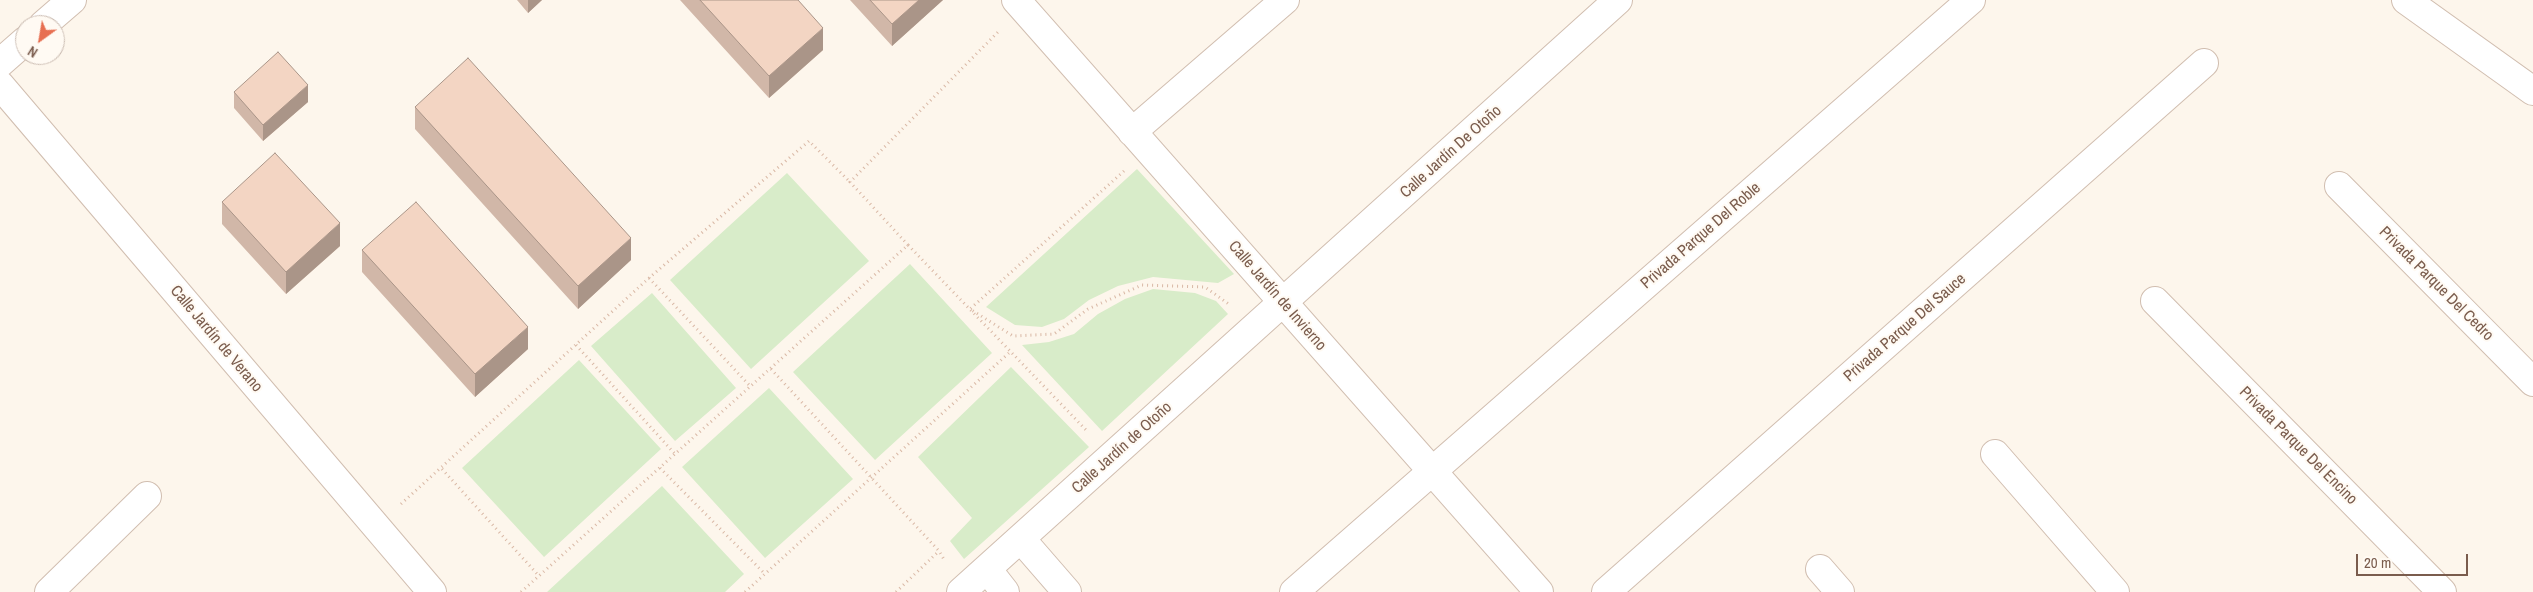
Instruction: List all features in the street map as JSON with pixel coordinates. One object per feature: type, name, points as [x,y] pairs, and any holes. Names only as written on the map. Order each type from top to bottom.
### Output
[{"type":"street","points":[[1140,141],[1285,0]]},
{"type":"street","name":"Calle Jardín De Otoño","points":[[1284,304],[1618,0]]},
{"type":"street","name":"Privada Parque Del Roble","points":[[1294,592],[1971,0]]},
{"type":"street","points":[[2406,0],[2533,91]]},
{"type":"street","name":"Calle Jardín de Invierno","points":[[1019,4],[1539,592]]},
{"type":"street","points":[[0,63],[15,50]]},
{"type":"street","name":"Privada Parque Del Sauce","points":[[1606,592],[2204,63]]},
{"type":"street","name":"Calle Jardín de Verano","points":[[0,85],[432,592]]},
{"type":"street","name":"Privada Parque Del Cedro","points":[[2339,186],[2533,382]]},
{"type":"street","name":"Privada Parque Del Encino","points":[[2155,301],[2442,592]]},
{"type":"street","name":"Calle Jardín de Otoño","points":[[961,592],[1284,304]]},
{"type":"street","points":[[1995,454],[2116,592]]},
{"type":"street","points":[[49,592],[147,496]]},
{"type":"street","points":[[1021,539],[1067,592]]},
{"type":"street","points":[[987,569],[1005,592]]},
{"type":"street","points":[[1820,569],[1840,592]]},
{"type":"path","points":[[850,182],[1019,4]]},
{"type":"path","points":[[376,526],[442,469],[649,278],[809,141],[1112,457]]},
{"type":"path","points":[[970,309],[1140,141]]},
{"type":"path","points":[[521,592],[908,245]]},
{"type":"path","points":[[649,278],[751,387]]},
{"type":"path","points":[[970,309],[1013,336],[1054,334],[1088,309],[1142,285],[1205,287],[1259,326]]},
{"type":"path","points":[[576,345],[675,454]]},
{"type":"path","points":[[746,592],[1010,352]]},
{"type":"path","points":[[771,369],[939,551],[961,592]]},
{"type":"path","points":[[660,468],[765,574]]},
{"type":"path","points":[[442,469],[539,576]]},
{"type":"path","points":[[896,592],[939,551]]},
{"type":"path","points":[[526,587],[531,592]]},
{"type":"green space","points":[[1137,169],[1234,274],[1218,283],[1153,277],[1118,286],[1089,300],[1064,319],[1042,327],[1015,325],[986,307]]},
{"type":"green space","points":[[787,173],[869,261],[751,369],[670,280]]},
{"type":"green space","points":[[910,264],[992,353],[875,460],[793,372]]},
{"type":"green space","points":[[1153,289],[1195,293],[1216,301],[1228,314],[1102,431],[1022,345],[1049,342],[1074,334],[1098,314],[1125,299]]},
{"type":"green space","points":[[652,293],[736,388],[675,441],[591,346]]},
{"type":"green space","points":[[579,360],[661,449],[544,557],[462,468]]},
{"type":"green space","points":[[1011,367],[1089,447],[964,559],[950,541],[972,518],[918,457]]},
{"type":"green space","points":[[769,388],[853,479],[765,558],[682,467]]},
{"type":"green space","points":[[662,486],[744,574],[725,592],[547,592]]},
{"type":"building","points":[[700,0],[798,0],[823,28],[769,76]]},
{"type":"building","points":[[870,0],[919,0],[892,24]]},
{"type":"building","points":[[278,52],[308,85],[263,125],[234,92]]},
{"type":"building","points":[[468,58],[631,238],[578,286],[415,107]]},
{"type":"building","points":[[275,153],[340,223],[286,272],[222,202]]},
{"type":"building","points":[[416,202],[528,327],[475,374],[362,250]]}]
